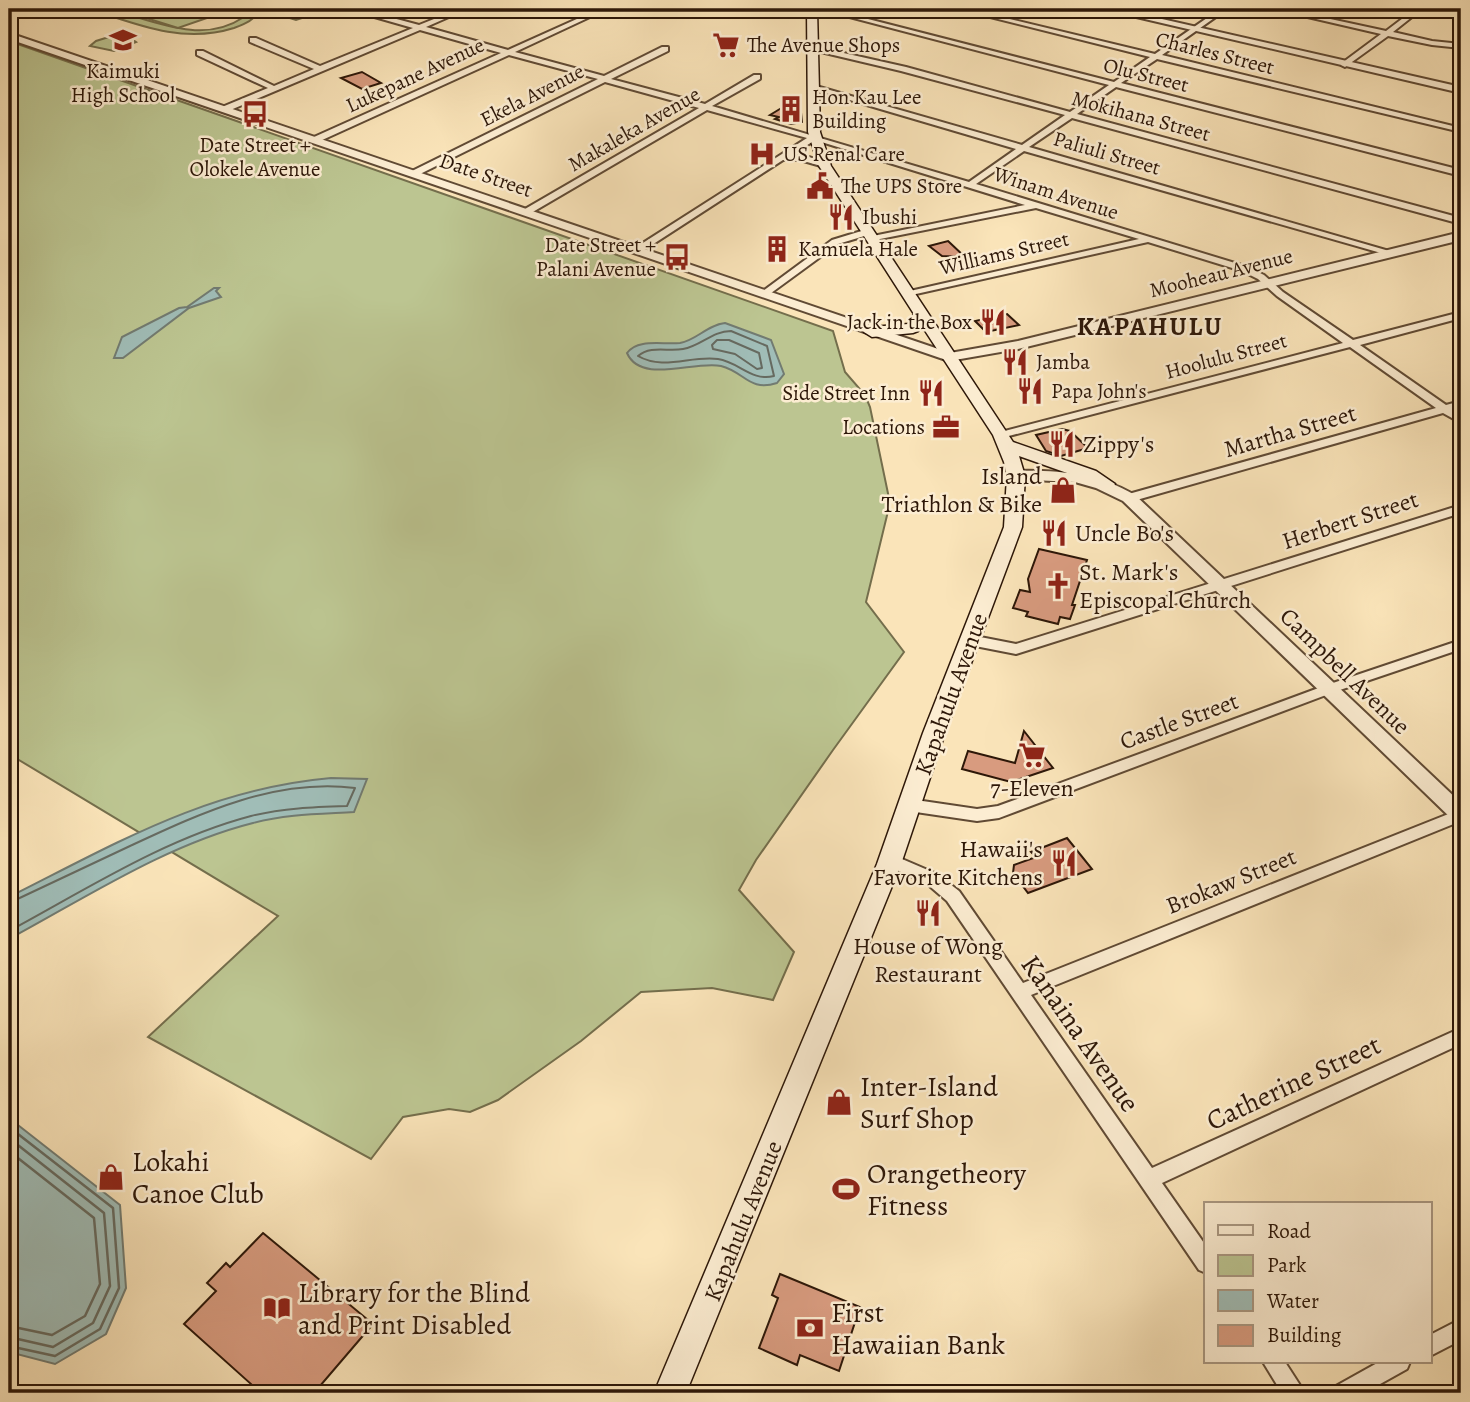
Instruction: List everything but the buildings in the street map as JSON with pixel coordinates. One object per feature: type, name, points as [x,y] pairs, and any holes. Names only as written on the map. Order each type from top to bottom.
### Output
[{"type":"main road","name":"Kapahulu Avenue","points":[[670,1393],[733,1249],[889,860],[1013,527],[1016,476],[1004,441],[825,166],[814,137],[812,13]]},
{"type":"main road","points":[[872,332],[913,328],[922,313]]},
{"type":"main road","points":[[1004,441],[1106,484]]},
{"type":"street","points":[[225,109],[464,9]]},
{"type":"street","name":"Lukepane Avenue","points":[[317,139],[604,9]]},
{"type":"street","name":"Olu Street","points":[[822,9],[1461,173]]},
{"type":"street","name":"Charles Street","points":[[961,9],[1461,130]]},
{"type":"street","points":[[1107,9],[1461,90]]},
{"type":"street","points":[[972,183],[1224,9]]},
{"type":"street","points":[[1276,9],[1461,46]]},
{"type":"street","points":[[1345,65],[1419,9]]},
{"type":"street","name":"Winam Avenue","points":[[359,11],[972,183],[1245,269],[1269,283],[1461,420]]},
{"type":"street","points":[[812,13],[842,14]]},
{"type":"street","name":"Date Street","points":[[9,36],[949,357]]},
{"type":"street","points":[[253,40],[320,69]]},
{"type":"street","name":"Mokihana Street","points":[[811,47],[903,69],[1461,222]]},
{"type":"street","name":"Ekela Avenue","points":[[415,173],[665,49]]},
{"type":"street","points":[[200,53],[273,88]]},
{"type":"street","name":"Makaleka Avenue","points":[[527,211],[757,77]]},
{"type":"street","name":"Paliuli Street","points":[[813,88],[1391,253]]},
{"type":"street","points":[[786,129],[805,125],[813,113]]},
{"type":"street","points":[[638,250],[814,137]]},
{"type":"street","points":[[783,159],[801,157],[825,166]]},
{"type":"street","points":[[764,294],[835,243],[1036,205]]},
{"type":"street","name":"Mooheau Avenue","points":[[949,357],[1018,345],[1461,236]]},
{"type":"street","name":"Williams Street","points":[[910,294],[1147,240]]},
{"type":"street","name":"Hoolulu Street","points":[[1004,441],[1461,315]]},
{"type":"street","name":"Martha Street","points":[[1129,498],[1461,404]]},
{"type":"street","name":"Campbell Avenue","points":[[1016,476],[1078,478],[1106,484],[1129,498],[1461,815]]},
{"type":"street","name":"Herbert Street","points":[[970,640],[1016,649],[1461,509]]},
{"type":"street","name":"Castle Street","points":[[909,805],[977,815],[999,812],[1461,644]]},
{"type":"street","name":"Brokaw Street","points":[[1018,992],[1461,815]]},
{"type":"street","name":"Kanaina Avenue","points":[[889,860],[922,873],[944,886],[1204,1260]]},
{"type":"street","name":"Catherine Street","points":[[1149,1180],[1461,1036]]},
{"type":"street","points":[[1432,1345],[1461,1329]]},
{"type":"street","points":[[1274,1364],[1295,1393]]},
{"type":"street","points":[[1343,1393],[1397,1364]]},
{"type":"green space","points":[[90,9],[129,15],[167,26],[206,30],[225,26],[244,17],[246,9],[260,9],[246,23],[197,34],[161,30]]},
{"type":"green space","points":[[117,9],[233,9],[178,28]]},
{"type":"green space","points":[[260,9],[277,9],[305,17],[296,20]]},
{"type":"green space","points":[[112,36],[127,36],[136,42],[114,51],[90,46]]},
{"type":"green space","points":[[9,41],[833,331],[845,372],[865,395],[870,407],[890,503],[866,602],[904,652],[756,860],[739,890],[794,952],[773,1000],[712,988],[641,992],[581,1041],[498,1100],[470,1112],[449,1109],[403,1117],[371,1159],[148,1037],[278,916],[9,754]]},
{"type":"water","points":[[214,288],[219,288],[216,291],[221,297],[189,308],[123,358],[114,358],[122,337],[179,308],[187,307]]},
{"type":"water","points":[[725,323],[771,340],[784,374],[777,383],[753,383],[721,366],[656,370],[644,368],[634,362],[627,353],[638,345],[680,343]]},
{"type":"water","points":[[331,778],[367,779],[354,812],[278,818],[253,823],[189,844],[9,939],[9,897],[87,857],[203,806],[286,784]]},
{"type":"water","points":[[9,1118],[120,1205],[126,1288],[106,1334],[55,1364],[9,1352]]},
{"type":"place","name":"Kaimuki High School","points":[[123,40]]},
{"type":"place","name":"The Avenue Shops","points":[[726,45]]},
{"type":"place","name":"Hon Kau Lee Building","points":[[791,109]]},
{"type":"place","name":"Date Street + Olokele Avenue","points":[[255,114]]},
{"type":"place","name":"US Renal Care","points":[[762,154]]},
{"type":"place","name":"The UPS Store","points":[[820,186]]},
{"type":"place","name":"Ibushi","points":[[841,217]]},
{"type":"place","name":"Kamuela Hale","points":[[777,249]]},
{"type":"place","name":"Date Street + Palani Avenue","points":[[677,257]]},
{"type":"place","name":"Jack in the Box","points":[[993,322]]},
{"type":"place","name":"Jamba","points":[[1015,362]]},
{"type":"place","name":"Papa John's","points":[[1030,391]]},
{"type":"place","name":"Side Street Inn","points":[[931,393]]},
{"type":"place","name":"Locations","points":[[946,427]]},
{"type":"place","name":"Zippy's","points":[[1062,444]]},
{"type":"place","name":"Island Triathlon & Bike","points":[[1063,490]]},
{"type":"place","name":"Uncle Bo's","points":[[1054,533]]},
{"type":"place","name":"St. Mark's Episcopal Church","points":[[1058,586]]},
{"type":"place","name":"7-Eleven","points":[[1032,755]]},
{"type":"place","name":"Hawaii's Favorite Kitchens","points":[[1064,863]]},
{"type":"place","name":"House of Wong Restaurant","points":[[928,913]]},
{"type":"place","name":"Inter-Island Surf Shop","points":[[839,1102]]},
{"type":"place","name":"Lokahi Canoe Club","points":[[111,1177]]},
{"type":"place","name":"Orangetheory Fitness","points":[[846,1189]]},
{"type":"place","name":"Library for the Blind and Print Disabled","points":[[277,1308]]},
{"type":"place","name":"First Hawaiian Bank","points":[[810,1328]]},
{"type":"district","name":"KAPAHULU","points":[[1150,326]]}]
